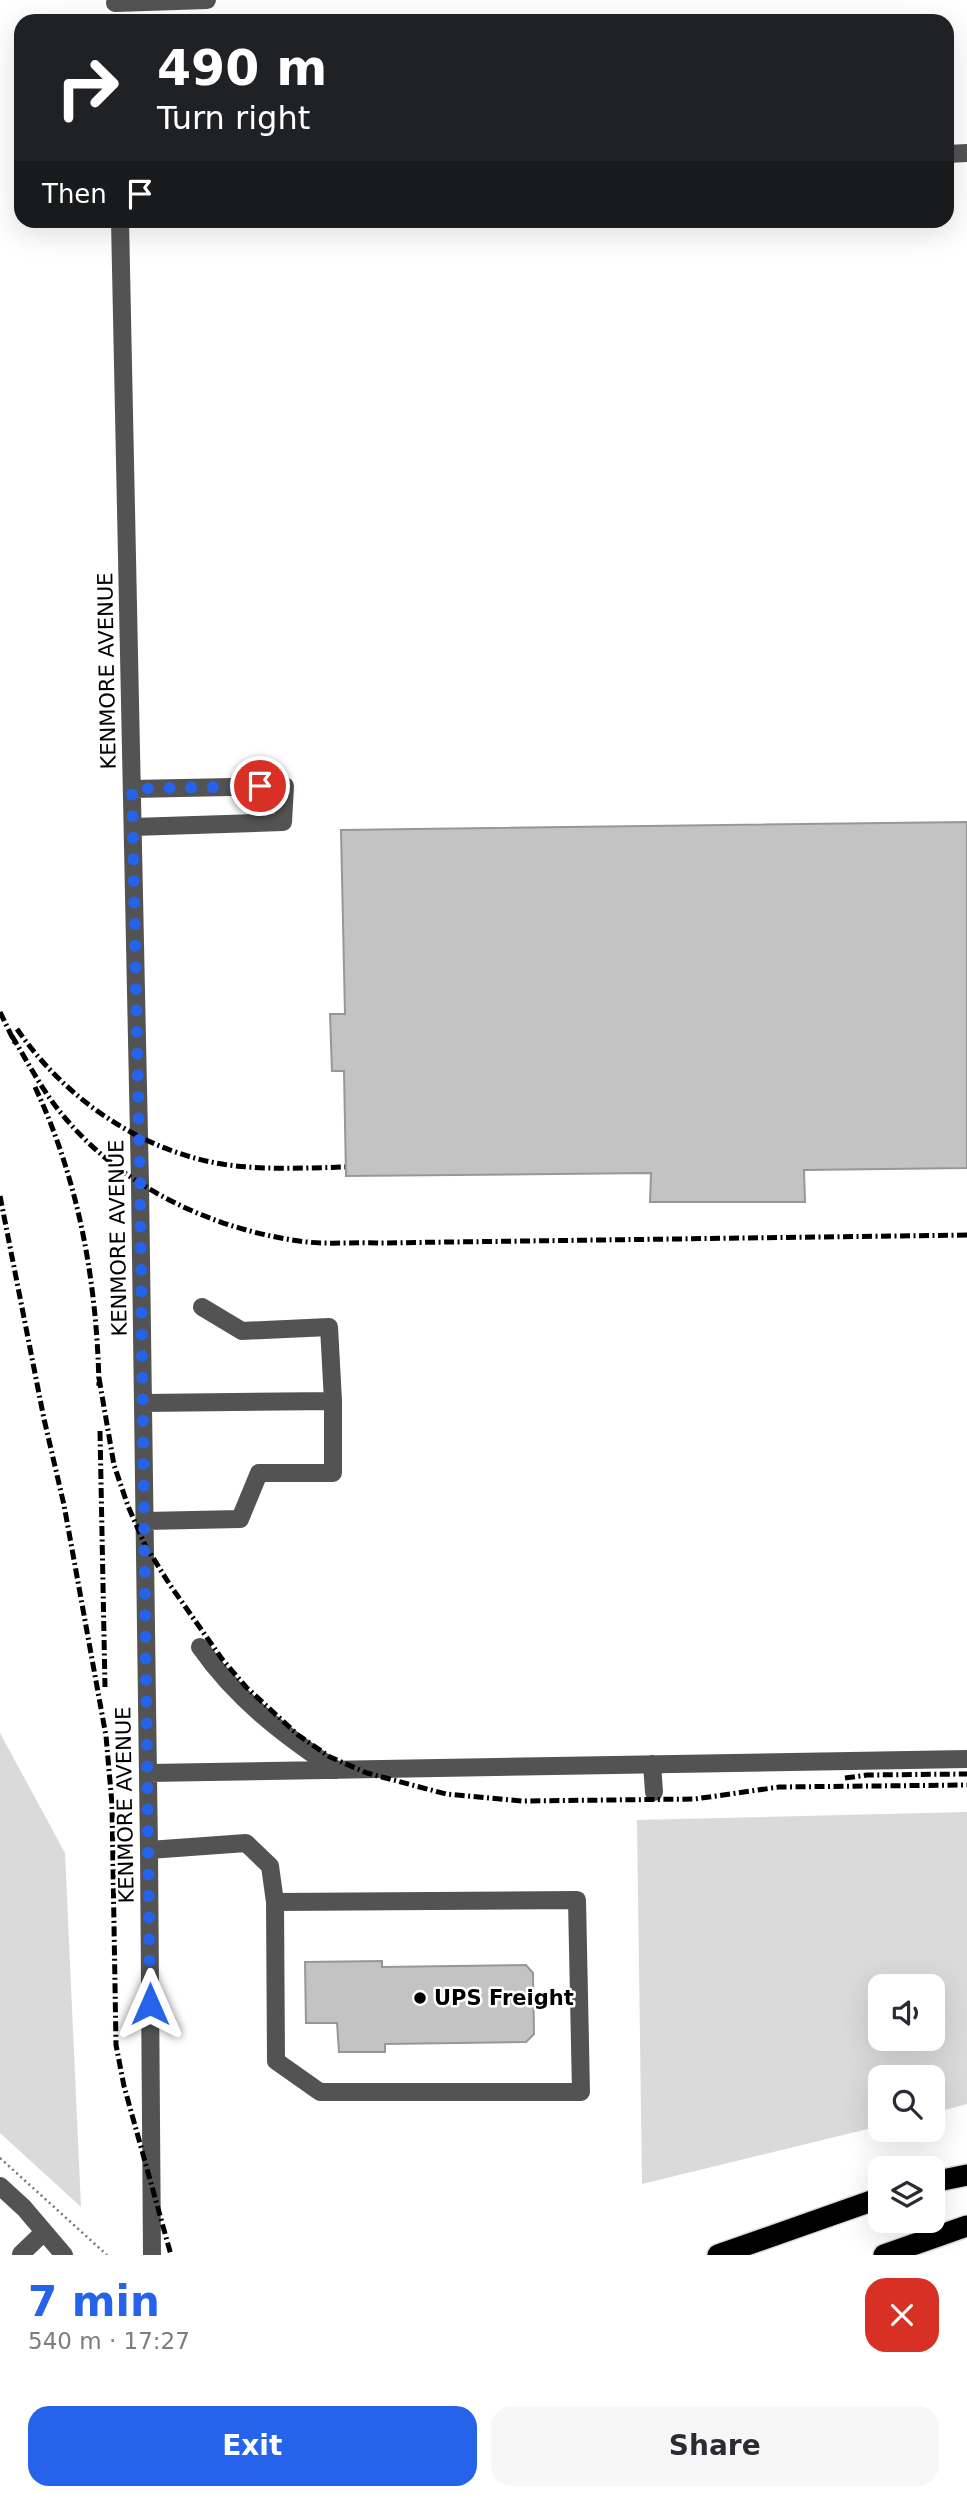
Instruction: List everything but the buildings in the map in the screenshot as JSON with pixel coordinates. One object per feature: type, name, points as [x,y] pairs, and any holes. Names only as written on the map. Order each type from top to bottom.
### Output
[{"type":"highway","points":[[945,2180],[967,2175]]},
{"type":"highway","points":[[718,2255],[868,2202]]},
{"type":"highway","points":[[884,2255],[967,2226]]},
{"type":"street","points":[[116,8],[207,0]]},
{"type":"street","name":"KENMORE AVENUE","points":[[120,228],[145,1521],[152,2255]]},
{"type":"street","points":[[132,789],[285,786],[283,822],[133,827]]},
{"type":"street","points":[[145,1521],[240,1519],[259,1473],[334,1472],[329,1327],[242,1331],[202,1307]]},
{"type":"street","points":[[143,1403],[333,1401]]},
{"type":"street","points":[[200,1647],[238,1694],[276,1727],[336,1770]]},
{"type":"street","points":[[148,1773],[967,1759]]},
{"type":"street","points":[[652,1764],[654,1792]]},
{"type":"street","points":[[149,1850],[246,1843],[270,1866],[275,1902],[276,2061],[320,2092],[581,2092],[577,1900],[275,1902]]},
{"type":"street","points":[[0,2186],[24,2208],[64,2255]]},
{"type":"street","points":[[21,2254],[44,2232]]},
{"type":"path","points":[[0,2158],[107,2255]]},
{"type":"shaded area","points":[[0,1733],[65,1853],[81,2207],[0,2133]]},
{"type":"shaded area","points":[[967,1812],[967,2104],[945,2110],[945,2065],[868,2065],[868,2129],[642,2184],[637,1820]]},
{"type":"railway","points":[[0,1012],[15,1043]]},
{"type":"railway","points":[[17,1029],[36,1054],[82,1100],[109,1119],[166,1149],[196,1159],[243,1167],[345,1167]]},
{"type":"railway","points":[[12,1036],[54,1104],[84,1139],[110,1162],[138,1182],[199,1214],[265,1235],[329,1243],[967,1235]]},
{"type":"railway","points":[[35,1087],[63,1159],[83,1233],[94,1309],[99,1386]]},
{"type":"railway","points":[[0,1196],[44,1419],[64,1505],[106,1736],[112,1804],[116,2045],[124,2086],[171,2255]]},
{"type":"railway","points":[[99,1378],[114,1465],[145,1545],[222,1659],[246,1687],[298,1735],[330,1757],[367,1773],[446,1794],[522,1801],[695,1799],[779,1787],[967,1785]]},
{"type":"railway","points":[[100,1431],[105,1687]]},
{"type":"railway","points":[[845,1778],[867,1775],[967,1774]]},
{"type":"place","name":"UPS Freight","points":[[420,1998]]},
{"type":"route","points":[[150,2004],[140,1184],[132,789],[260,786]]}]
